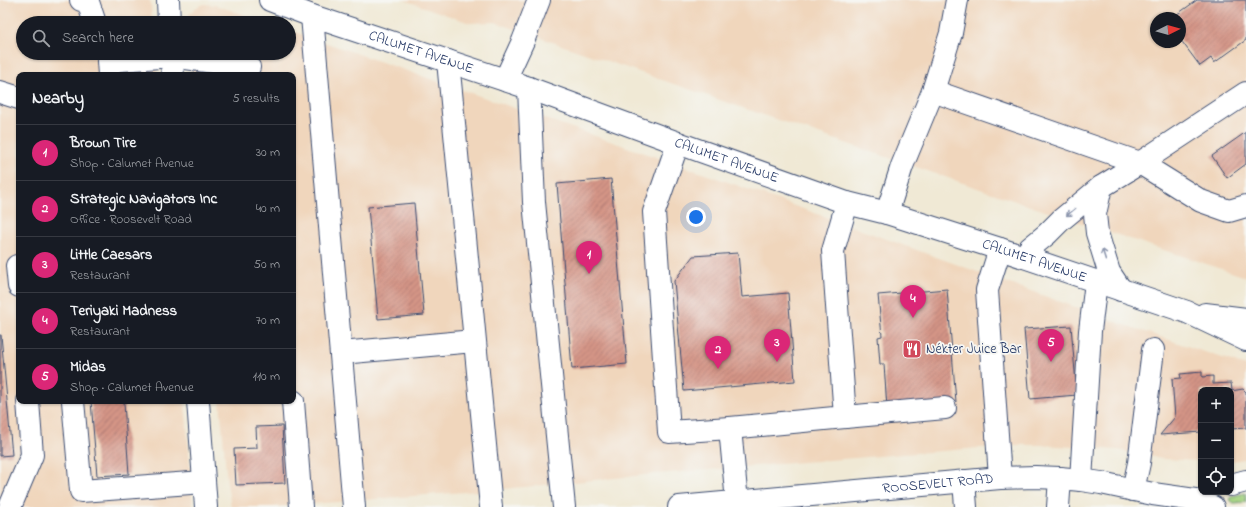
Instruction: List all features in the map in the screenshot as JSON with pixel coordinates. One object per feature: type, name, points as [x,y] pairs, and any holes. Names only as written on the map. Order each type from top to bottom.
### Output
[{"type":"main road","points":[[81,0],[88,2],[93,16]]},
{"type":"main road","points":[[168,0],[169,16]]},
{"type":"main road","name":"CALUMET AVENUE","points":[[270,0],[312,16],[529,88],[847,203],[1000,249],[1187,312],[1246,340]]},
{"type":"main road","points":[[505,80],[523,41],[538,0]]},
{"type":"main road","points":[[887,214],[902,166],[933,91],[951,33],[957,0]]},
{"type":"main road","points":[[312,16],[354,507]]},
{"type":"main road","points":[[108,63],[172,61],[250,67]]},
{"type":"main road","points":[[448,61],[491,507]]},
{"type":"main road","points":[[529,88],[534,202],[564,507]]},
{"type":"main road","points":[[933,91],[1140,163],[1201,200],[1229,211],[1246,206]]},
{"type":"main road","points":[[0,92],[16,97]]},
{"type":"main road","points":[[1024,258],[1030,248],[1101,187],[1246,94]]},
{"type":"main road","points":[[678,143],[654,212],[670,432],[730,428],[945,408]]},
{"type":"main road","points":[[1101,187],[1095,214],[1097,233],[1109,272],[1121,290]]},
{"type":"main road","points":[[845,417],[833,251],[847,203]]},
{"type":"main road","points":[[1000,249],[987,290],[1000,478]]},
{"type":"main road","points":[[1058,507],[1071,479],[1096,282]]},
{"type":"main road","name":"CALUMET AVENUE","points":[[1187,312],[1246,319]]},
{"type":"main road","points":[[341,354],[474,341]]},
{"type":"main road","points":[[1133,490],[1139,463],[1153,350]]},
{"type":"main road","points":[[10,507],[32,455],[28,404]]},
{"type":"main road","points":[[73,404],[81,491],[204,482]]},
{"type":"main road","points":[[198,404],[206,507]]},
{"type":"main road","points":[[293,404],[301,507]]},
{"type":"main road","points":[[730,428],[737,502]]},
{"type":"main road","name":"ROOSEVELT ROAD","points":[[679,507],[737,502],[823,501],[964,481],[1035,477],[1071,479],[1102,483],[1159,496],[1204,502]]},
{"type":"main road","points":[[964,481],[966,507]]},
{"type":"main road","points":[[1234,484],[1246,481]]},
{"type":"shaded area","points":[[0,0],[149,0],[151,3],[152,16],[16,16],[16,60],[156,60],[157,72],[16,72],[16,404],[185,404],[193,507],[0,507]]},
{"type":"shaded area","points":[[404,0],[1246,0],[1246,277],[1042,210],[495,22],[470,23]]},
{"type":"shaded area","points":[[204,4],[215,5],[247,16],[189,16],[190,13],[197,7]]},
{"type":"shaded area","points":[[296,32],[728,182],[1122,324],[1246,366],[1246,459],[1234,461],[1234,387],[1198,387],[1198,461],[1165,459],[1118,450],[1042,445],[1017,445],[655,474],[503,489],[273,507],[231,507],[227,483],[220,404],[296,404],[296,72],[192,72],[191,60],[296,60]]},
{"type":"green space","points":[[1246,493],[1246,502],[1234,503],[1230,500],[1232,496]]},
{"type":"building","points":[[1197,0],[1246,0],[1246,40],[1214,63],[1211,58],[1200,66],[1186,47],[1186,12],[1180,12]]},
{"type":"building","points":[[1246,132],[1246,164],[1227,178],[1212,156]]},
{"type":"building","points":[[611,179],[627,364],[572,369],[557,184]]},
{"type":"building","points":[[414,203],[424,315],[378,319],[368,207]]},
{"type":"building","points":[[738,253],[742,297],[788,293],[795,381],[684,391],[674,281],[693,256]]},
{"type":"building","points":[[947,289],[956,402],[887,408],[884,364],[880,364],[878,337],[882,336],[878,295]]},
{"type":"building","points":[[1071,326],[1077,395],[1030,399],[1024,329]]},
{"type":"building","points":[[0,335],[12,455],[0,456]]},
{"type":"building","points":[[1202,372],[1202,377],[1213,376],[1213,384],[1231,383],[1232,387],[1198,387],[1198,432],[1160,435],[1175,417],[1172,379],[1181,378],[1180,374]]},
{"type":"building","points":[[1243,389],[1246,392],[1246,428],[1234,429],[1234,390]]},
{"type":"building","points":[[91,404],[124,404],[129,474],[97,476]]},
{"type":"building","points":[[282,426],[285,483],[236,485],[234,449],[257,448],[256,427]]},
{"type":"place","name":"Brown Tire","points":[[589,274]]},
{"type":"place","name":"Teriyaki Madness","points":[[913,318]]},
{"type":"place","name":"Nékter Juice Bar","points":[[912,349]]},
{"type":"place","name":"Little Caesars","points":[[777,362]]},
{"type":"place","name":"Midas","points":[[1051,362]]},
{"type":"place","name":"Strategic Navigators Inc","points":[[718,369]]}]
